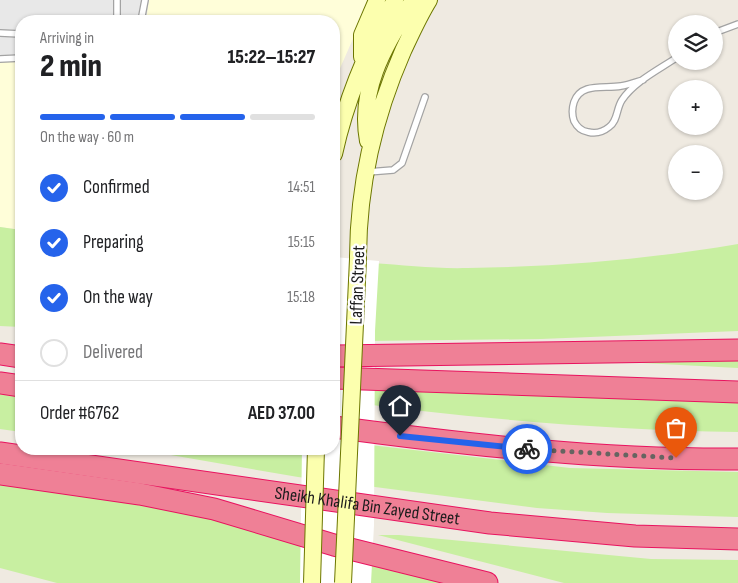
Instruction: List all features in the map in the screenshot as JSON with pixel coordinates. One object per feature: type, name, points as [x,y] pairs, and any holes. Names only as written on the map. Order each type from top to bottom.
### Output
[{"type":"highway","points":[[340,356],[738,350]]},
{"type":"highway","points":[[0,353],[15,352]]},
{"type":"highway","points":[[0,353],[15,356]]},
{"type":"highway","points":[[340,378],[738,392]]},
{"type":"highway","points":[[0,383],[15,385]]},
{"type":"highway","points":[[340,428],[556,452],[661,458],[738,459]]},
{"type":"highway","name":"Sheikh Khalifa Bin Zayed Street","points":[[0,453],[490,523],[635,536],[738,539]]},
{"type":"highway","points":[[0,474],[103,487],[214,509],[334,545],[486,583]]},
{"type":"street","points":[[362,61],[362,36],[377,0]]},
{"type":"street","points":[[340,129],[362,61],[395,0]]},
{"type":"street","points":[[370,151],[366,122],[371,78],[382,50],[413,0]]},
{"type":"street","name":"Laffan Street","points":[[343,583],[358,259],[361,208],[366,173],[370,151],[396,69],[429,0]]},
{"type":"street","points":[[312,583],[316,455]]},
{"type":"lane","points":[[117,0],[117,15]]},
{"type":"lane","points":[[142,15],[145,0]]},
{"type":"lane","points":[[723,30],[738,24]]},
{"type":"lane","points":[[0,33],[15,34]]},
{"type":"lane","points":[[0,59],[15,58]]},
{"type":"lane","points":[[643,80],[622,86],[595,87],[583,90],[572,106],[572,117],[576,126],[583,131],[592,133],[602,132],[611,126],[622,100],[643,80],[668,63]]},
{"type":"lane","points":[[366,173],[394,170],[402,163],[425,97]]},
{"type":"shaded area","points":[[0,0],[370,0],[340,68],[340,15],[15,15],[15,229],[0,227]]},
{"type":"shaded area","points":[[0,0],[149,0],[147,15],[15,15],[15,55],[0,55]]},
{"type":"green space","points":[[0,227],[15,229],[15,327],[0,326]]},
{"type":"green space","points":[[738,244],[738,331],[541,339],[370,341],[372,263],[456,268],[536,266],[637,258]]},
{"type":"green space","points":[[738,359],[738,368],[623,362]]},
{"type":"green space","points":[[340,387],[738,397],[738,432],[586,426],[435,412],[340,401]]},
{"type":"green space","points":[[0,394],[15,396],[15,431],[0,429]]},
{"type":"green space","points":[[370,445],[570,468],[738,472],[738,517],[607,513],[537,508],[298,477],[171,455],[340,455],[340,448]]},
{"type":"green space","points":[[0,481],[153,504],[469,583],[57,583],[0,568]]},
{"type":"green space","points":[[378,535],[399,535],[651,559],[738,560],[738,583],[564,583]]},
{"type":"pier","points":[[340,258],[379,261],[375,331],[374,525],[371,583],[300,583],[302,455],[340,455]]},
{"type":"way so far","points":[[527,449],[616,456],[676,458]]},
{"type":"route","points":[[400,436],[527,449]]}]
